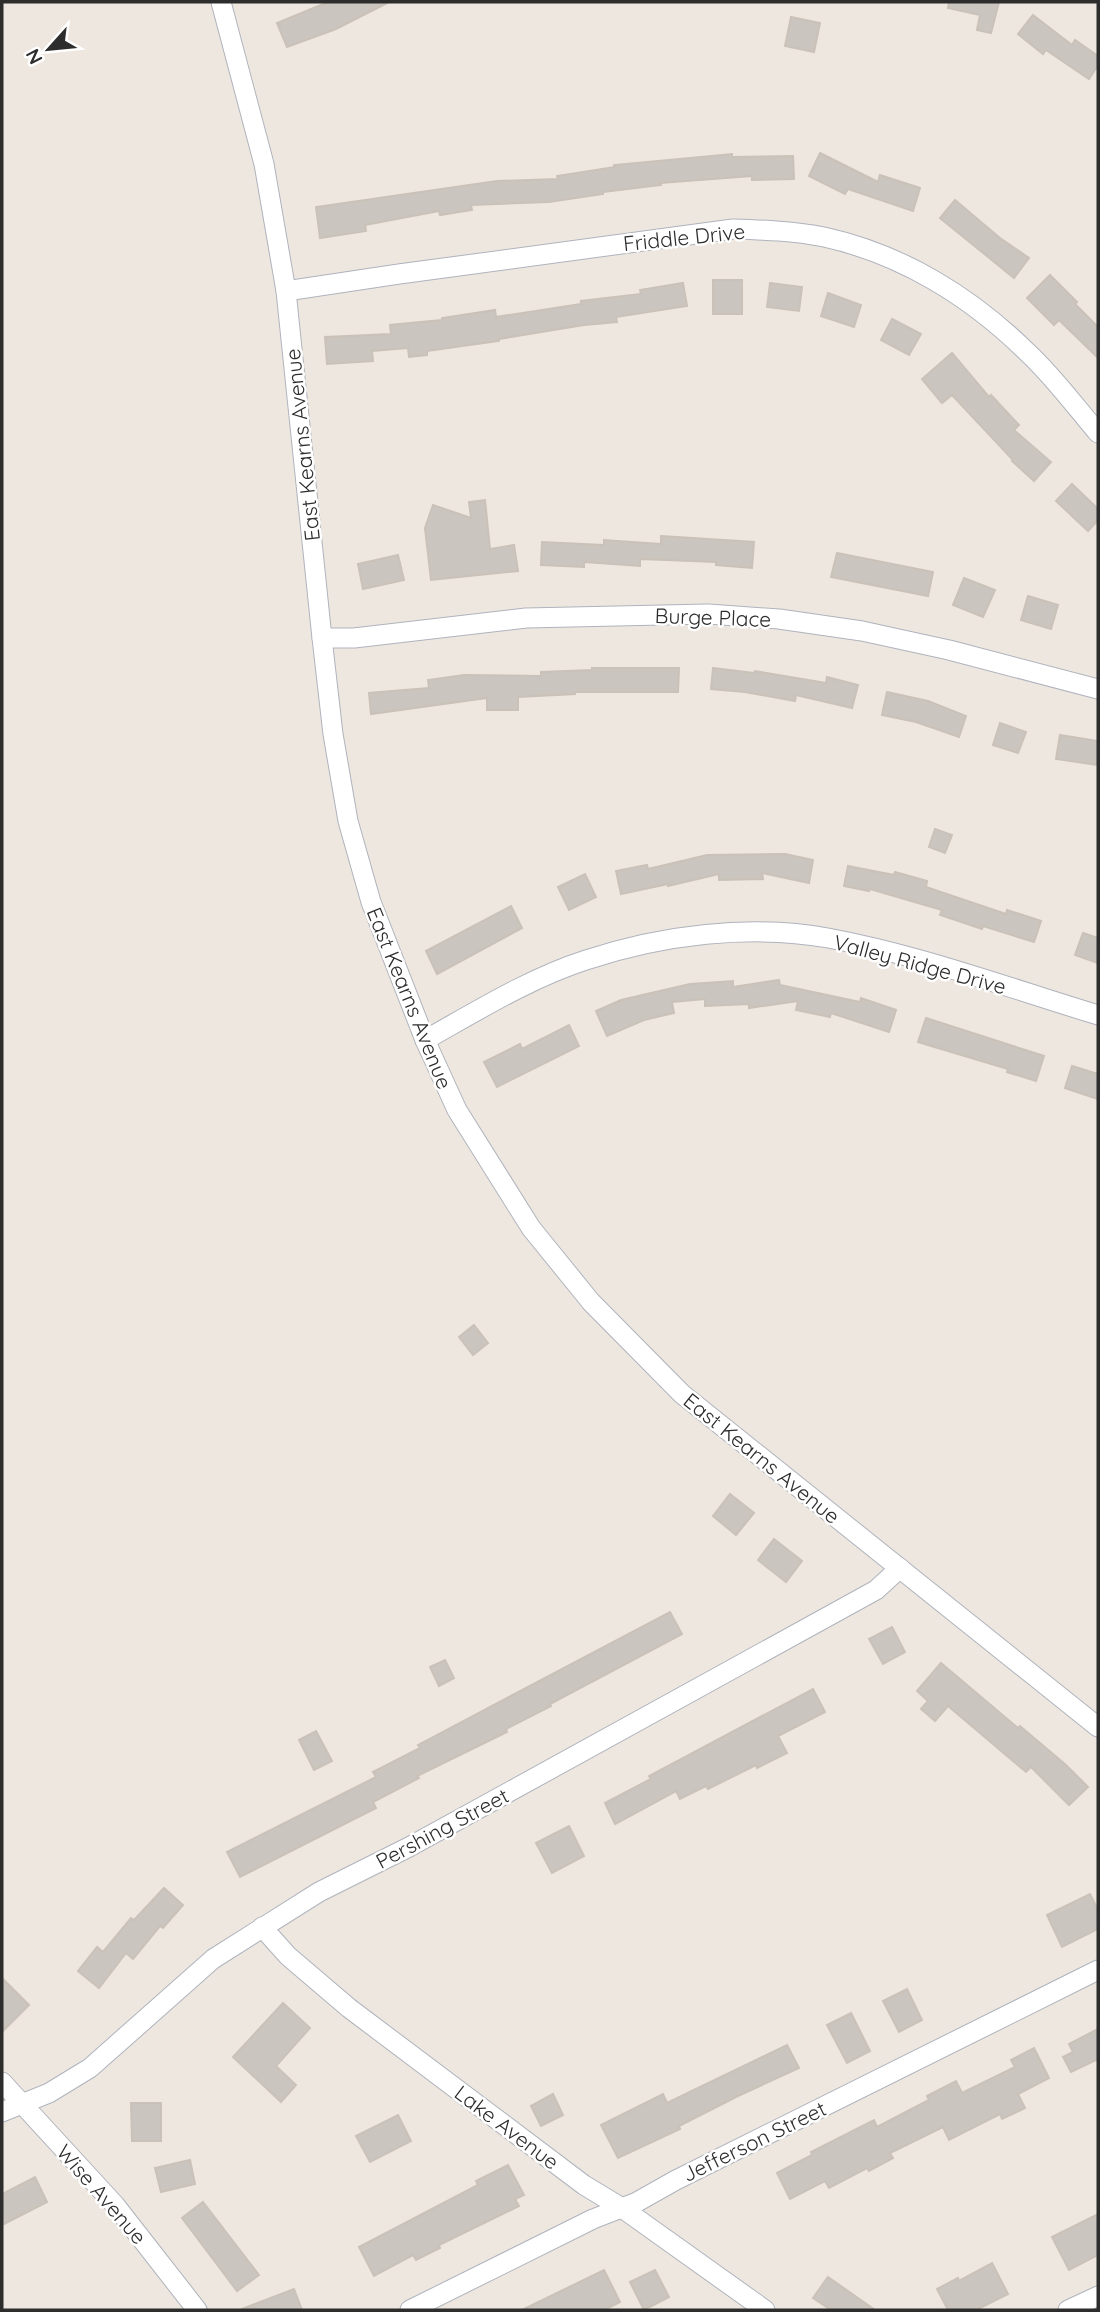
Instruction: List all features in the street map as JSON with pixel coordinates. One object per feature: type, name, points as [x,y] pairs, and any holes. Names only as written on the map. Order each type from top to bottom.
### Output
[{"type":"street","name":"East Kearns Avenue","points":[[221,2],[264,164],[286,291],[333,734],[348,821],[371,902],[425,1040],[457,1110],[531,1228],[591,1302],[682,1394],[1098,1727]]},
{"type":"street","name":"Friddle Drive","points":[[286,291],[733,229],[781,231],[824,237],[867,248],[908,267],[983,312],[1029,354],[1098,433]]},
{"type":"street","name":"Burge Place","points":[[322,638],[354,638],[526,618],[708,614],[779,619],[862,631],[949,650],[1098,689]]},
{"type":"street","name":"Valley Ridge Drive","points":[[425,1040],[517,989],[585,960],[657,942],[723,933],[774,933],[826,938],[900,955],[1098,1015]]},
{"type":"street","name":"Pershing Street","points":[[2,2112],[49,2094],[90,2067],[213,1959],[319,1892],[409,1847],[877,1590],[900,1568]]},
{"type":"street","name":"Lake Avenue","points":[[262,1927],[288,1956],[349,2008],[584,2185],[622,2208],[765,2310]]},
{"type":"street","name":"Jefferson Street","points":[[410,2310],[593,2219],[637,2202],[676,2180],[1098,1970]]},
{"type":"street","name":"Wise Avenue","points":[[2,2082],[115,2205],[197,2310]]},
{"type":"street","points":[[1068,2310],[1098,2296]]},
{"type":"building","points":[[328,2],[389,2],[336,29],[287,47],[277,23]]},
{"type":"building","points":[[949,2],[999,2],[991,33],[977,30],[980,15],[948,8]]},
{"type":"building","points":[[1033,15],[1072,45],[1075,40],[1098,56],[1098,65],[1089,79],[1046,50],[1043,54],[1018,34]]},
{"type":"building","points":[[791,17],[820,23],[814,52],[785,46]]},
{"type":"building","points":[[820,153],[878,182],[880,175],[920,188],[913,211],[848,189],[845,194],[809,176]]},
{"type":"building","points":[[732,154],[732,157],[793,156],[794,179],[752,180],[752,176],[660,183],[661,185],[549,202],[471,205],[472,210],[440,215],[439,211],[365,225],[366,231],[320,238],[316,207],[497,181],[558,179],[557,176],[615,167],[614,165]]},
{"type":"building","points":[[955,200],[1000,238],[1029,258],[1014,278],[940,218]]},
{"type":"building","points":[[1050,275],[1098,327],[1098,358],[1059,320],[1054,325],[1027,298]]},
{"type":"building","points":[[713,280],[742,280],[742,314],[713,314]]},
{"type":"building","points":[[683,283],[687,306],[616,317],[617,322],[427,351],[427,355],[409,357],[408,348],[372,351],[373,361],[327,364],[325,337],[391,334],[390,325],[442,320],[495,310],[496,317],[581,304],[581,301],[641,294],[640,290]]},
{"type":"building","points":[[770,283],[802,287],[799,311],[767,307]]},
{"type":"building","points":[[828,293],[861,305],[854,327],[821,316]]},
{"type":"building","points":[[892,319],[921,334],[909,355],[881,340]]},
{"type":"building","points":[[952,353],[989,397],[991,395],[1019,425],[1014,430],[1051,462],[1034,481],[1012,461],[952,395],[942,403],[922,379]]},
{"type":"building","points":[[1072,484],[1098,509],[1098,520],[1088,531],[1056,501]]},
{"type":"building","points":[[485,500],[490,549],[514,545],[518,571],[431,580],[425,528],[433,505],[471,518],[469,502]]},
{"type":"building","points":[[661,536],[754,542],[752,568],[716,565],[716,562],[640,559],[640,566],[584,562],[584,567],[541,565],[542,542],[604,545],[604,540],[661,544]]},
{"type":"building","points":[[837,553],[933,572],[928,596],[831,577]]},
{"type":"building","points":[[398,555],[404,580],[363,589],[358,564]]},
{"type":"building","points":[[964,578],[995,590],[983,617],[953,605]]},
{"type":"building","points":[[1028,596],[1058,605],[1051,629],[1021,620]]},
{"type":"building","points":[[592,668],[679,668],[678,692],[575,692],[518,697],[518,710],[487,710],[487,698],[371,714],[369,693],[429,688],[428,680],[464,675],[541,676],[541,672]]},
{"type":"building","points":[[713,668],[755,671],[826,683],[827,677],[858,685],[852,708],[796,695],[795,701],[711,689]]},
{"type":"building","points":[[887,692],[928,701],[966,716],[959,737],[916,722],[882,715]]},
{"type":"building","points":[[1000,723],[1026,732],[1018,753],[993,745]]},
{"type":"building","points":[[1060,735],[1098,741],[1098,765],[1056,759]]},
{"type":"building","points":[[935,829],[952,835],[945,853],[929,847]]},
{"type":"building","points":[[785,854],[813,860],[809,883],[762,873],[763,879],[719,880],[719,874],[621,894],[616,871],[647,865],[648,869],[707,855]]},
{"type":"building","points":[[848,866],[894,875],[895,872],[927,881],[926,887],[1006,914],[1007,910],[1041,921],[1034,942],[940,915],[942,910],[870,889],[869,891],[844,886]]},
{"type":"building","points":[[585,874],[596,897],[569,910],[558,887]]},
{"type":"building","points":[[511,906],[522,928],[437,974],[426,951]]},
{"type":"building","points":[[1083,933],[1098,938],[1098,963],[1075,955]]},
{"type":"building","points":[[779,980],[780,985],[860,1002],[861,998],[896,1010],[889,1032],[831,1013],[830,1017],[796,1010],[798,1001],[749,1008],[749,1004],[705,1006],[705,999],[672,1002],[674,1013],[644,1020],[607,1036],[596,1011],[621,1000],[690,984],[733,981],[733,987]]},
{"type":"building","points":[[926,1018],[1044,1056],[1036,1081],[1007,1072],[1008,1069],[918,1042]]},
{"type":"building","points":[[569,1025],[579,1046],[497,1087],[484,1062],[520,1044],[522,1049]]},
{"type":"building","points":[[1072,1066],[1098,1074],[1098,1099],[1065,1088]]},
{"type":"building","points":[[474,1325],[488,1343],[473,1355],[459,1337]]},
{"type":"building","points":[[730,1494],[754,1513],[736,1535],[713,1516]]},
{"type":"building","points":[[774,1539],[802,1561],[786,1582],[758,1560]]},
{"type":"building","points":[[670,1612],[682,1634],[550,1704],[551,1706],[506,1729],[507,1732],[417,1776],[419,1778],[373,1802],[376,1808],[240,1877],[227,1852],[376,1777],[373,1772],[420,1748],[418,1745]]},
{"type":"building","points":[[892,1627],[905,1652],[883,1664],[869,1639]]},
{"type":"building","points":[[445,1660],[454,1678],[439,1686],[430,1667]]},
{"type":"building","points":[[941,1663],[1018,1728],[1020,1726],[1088,1787],[1069,1805],[1031,1767],[1026,1772],[948,1706],[935,1721],[921,1709],[928,1701],[917,1691]]},
{"type":"building","points":[[813,1689],[825,1712],[778,1736],[787,1753],[680,1799],[676,1791],[615,1824],[605,1803],[651,1779],[649,1776]]},
{"type":"building","points":[[316,1731],[332,1761],[314,1770],[299,1740]]},
{"type":"building","points":[[569,1826],[584,1856],[552,1873],[536,1843]]},
{"type":"building","points":[[164,1888],[183,1905],[163,1928],[160,1926],[133,1959],[126,1953],[99,1988],[78,1971],[97,1947],[103,1952],[131,1918],[134,1920]]},
{"type":"building","points":[[1090,1894],[1098,1910],[1098,1929],[1062,1947],[1047,1915]]},
{"type":"building","points":[[2,1978],[29,2005],[2,2032]]},
{"type":"building","points":[[907,1989],[922,2020],[899,2032],[883,2001]]},
{"type":"building","points":[[283,2003],[310,2028],[276,2066],[296,2085],[281,2102],[233,2057]]},
{"type":"building","points":[[851,2013],[870,2051],[847,2063],[827,2025]]},
{"type":"building","points":[[1098,2029],[1098,2059],[1071,2072],[1063,2057],[1073,2052],[1069,2044]]},
{"type":"building","points":[[787,2045],[799,2068],[618,2158],[601,2125],[663,2094],[667,2103]]},
{"type":"building","points":[[1034,2048],[1049,2078],[1018,2094],[1025,2108],[1002,2119],[1000,2114],[949,2140],[943,2127],[890,2153],[893,2158],[869,2171],[867,2168],[829,2188],[825,2181],[790,2199],[777,2173],[812,2155],[811,2152],[874,2120],[877,2127],[929,2100],[927,2096],[956,2081],[962,2093],[1015,2067],[1011,2060]]},
{"type":"building","points":[[553,2094],[563,2115],[541,2126],[531,2106]]},
{"type":"building","points":[[131,2103],[161,2103],[161,2141],[132,2141]]},
{"type":"building","points":[[398,2115],[411,2141],[370,2162],[356,2136]]},
{"type":"building","points":[[190,2160],[195,2184],[161,2192],[155,2168]]},
{"type":"building","points":[[508,2165],[524,2195],[515,2199],[519,2206],[439,2245],[440,2248],[416,2260],[413,2255],[374,2276],[359,2247],[478,2185],[476,2181]]},
{"type":"building","points":[[35,2177],[47,2202],[2,2225],[2,2194]]},
{"type":"building","points":[[203,2202],[259,2275],[237,2291],[182,2218]]},
{"type":"building","points":[[1098,2214],[1098,2255],[1069,2270],[1052,2237]]},
{"type":"building","points":[[992,2263],[1008,2294],[976,2310],[948,2310],[937,2289],[958,2278],[959,2281]]},
{"type":"building","points":[[604,2270],[620,2302],[604,2310],[522,2310]]},
{"type":"building","points":[[655,2270],[669,2297],[644,2310],[630,2282]]},
{"type":"building","points":[[828,2277],[875,2310],[831,2310],[813,2298]]},
{"type":"building","points":[[294,2289],[302,2310],[242,2310],[242,2309]]}]
